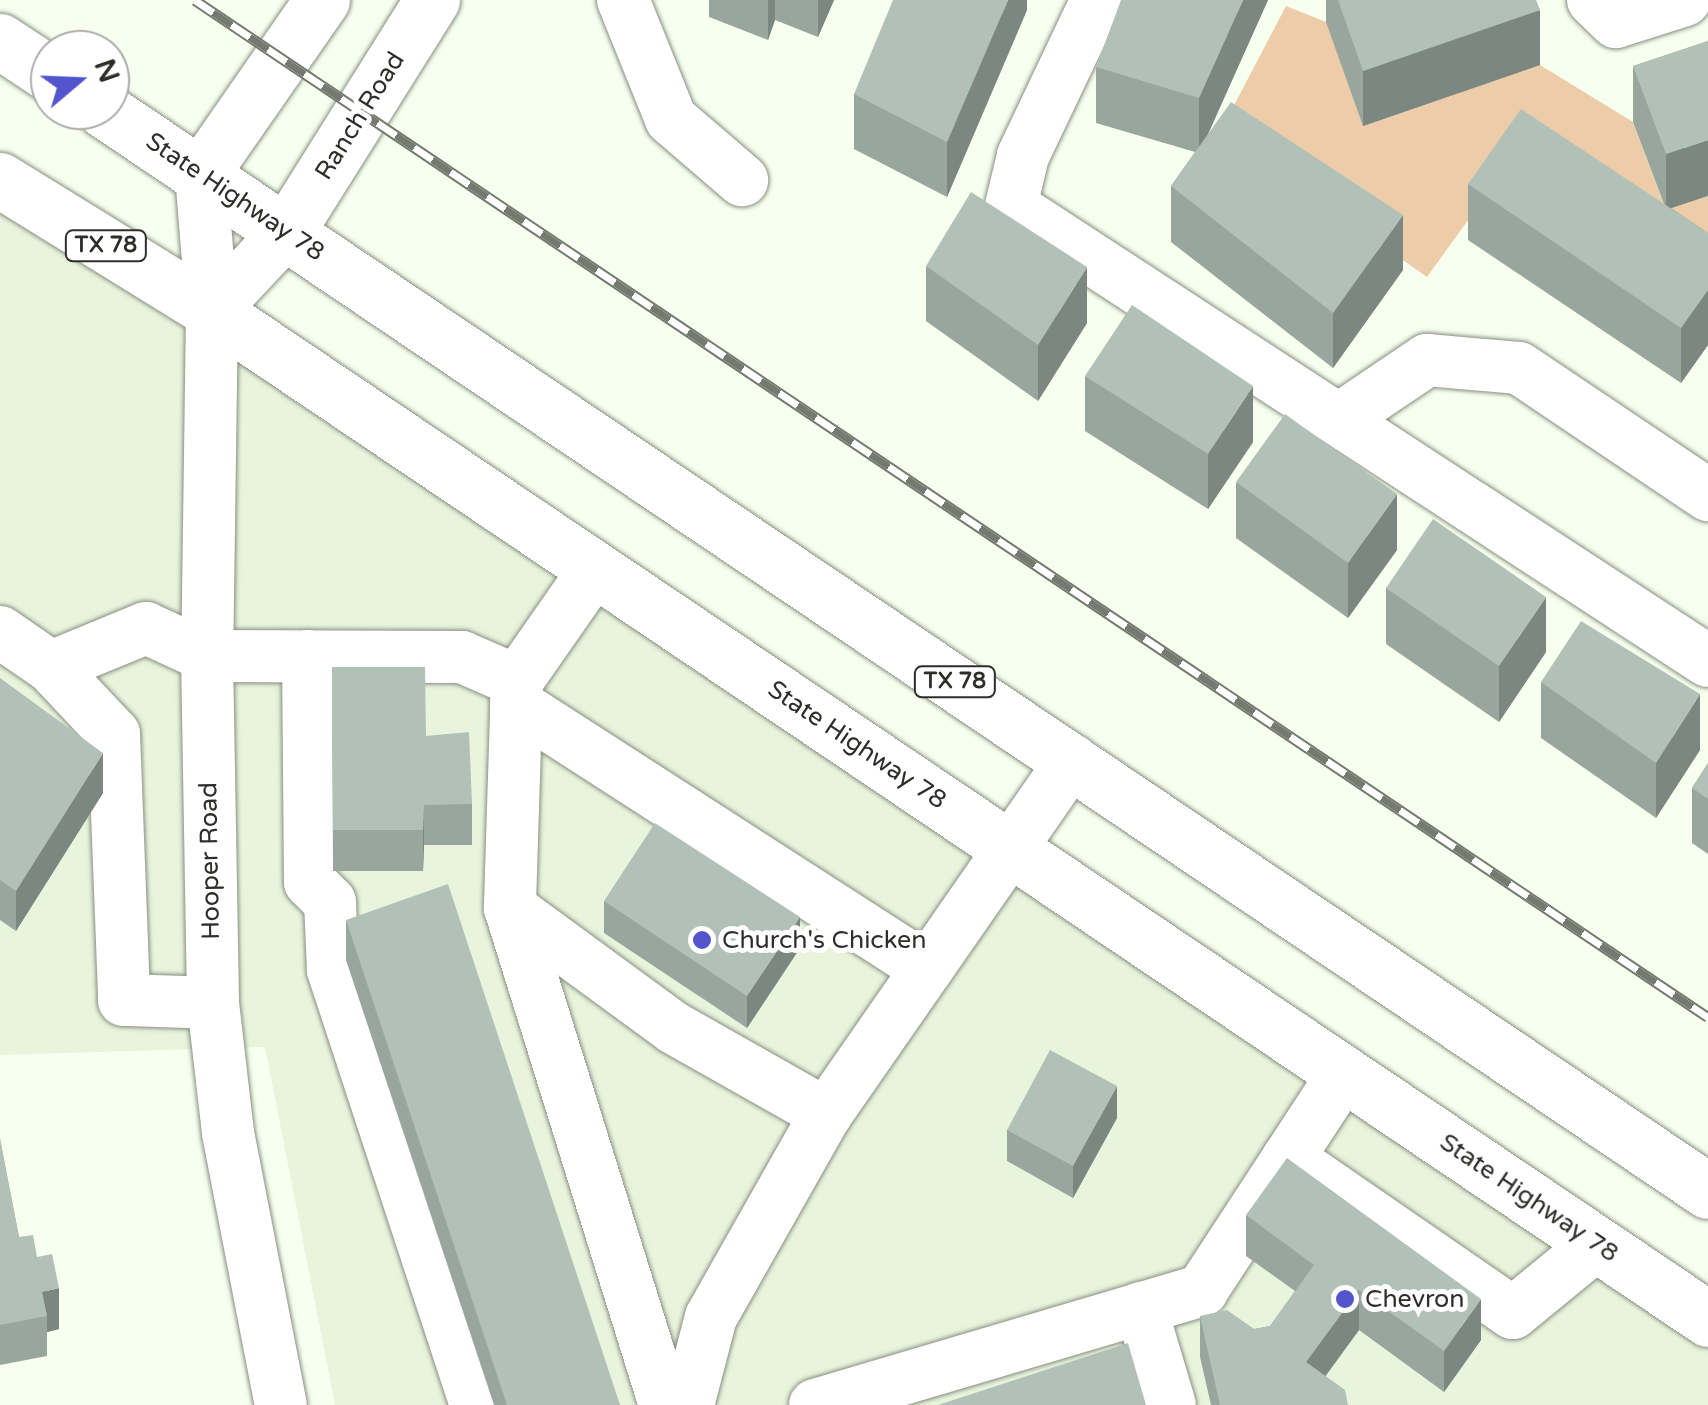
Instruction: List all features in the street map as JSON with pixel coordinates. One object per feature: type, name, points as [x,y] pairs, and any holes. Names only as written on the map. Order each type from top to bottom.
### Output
[{"type":"main road","points":[[201,174],[322,0]]},
{"type":"main road","name":"Ranch Road","points":[[287,231],[432,0]]},
{"type":"main road","points":[[0,41],[30,61]]},
{"type":"main road","name":"State Highway 78","points":[[130,127],[1708,1191]]},
{"type":"main road","name":"State Highway 78","points":[[3,190],[212,311],[1708,1319]]},
{"type":"street","points":[[624,0],[670,120],[742,180]]},
{"type":"street","points":[[1096,0],[1023,156],[1012,206],[1708,662]]},
{"type":"street","points":[[1593,0],[1616,22],[1685,0]]},
{"type":"street","name":"Hooper Road","points":[[201,174],[212,311],[206,656],[213,1002],[228,1133],[281,1405]]},
{"type":"street","points":[[212,311],[287,231]]},
{"type":"street","points":[[1341,418],[1427,360],[1519,368],[1708,495]]},
{"type":"street","points":[[596,569],[516,693],[510,908],[665,1405]]},
{"type":"street","points":[[50,667],[146,628],[206,656],[462,657],[927,969]]},
{"type":"street","points":[[0,632],[50,667],[114,734],[124,1000],[213,1002]]},
{"type":"street","points":[[308,656],[310,882],[330,902],[332,970],[476,1405]]},
{"type":"street","points":[[688,1405],[712,1317],[826,1114],[1014,850],[1072,760]]},
{"type":"street","points":[[510,908],[674,1028],[826,1114]]},
{"type":"street","points":[[815,1405],[1202,1290],[1344,1073]]},
{"type":"street","points":[[1288,1158],[1513,1313],[1597,1244]]},
{"type":"street","points":[[1141,1308],[1170,1405]]},
{"type":"shaded area","points":[[1286,6],[1326,22],[1540,65],[1633,122],[1666,210],[1708,196],[1708,265],[1523,144],[1427,277],[1220,132]]},
{"type":"shaded area","points":[[0,200],[1708,1347],[1708,1405],[335,1405],[265,1047],[0,1055]]},
{"type":"building","points":[[893,0],[1008,0],[947,142],[854,94]]},
{"type":"building","points":[[1121,0],[1243,0],[1199,98],[1096,67]]},
{"type":"building","points":[[1338,0],[1536,0],[1540,10],[1363,71]]},
{"type":"building","points":[[1708,41],[1708,140],[1666,154],[1633,66]]},
{"type":"building","points":[[1231,102],[1403,215],[1333,313],[1171,186]]},
{"type":"building","points":[[1521,109],[1708,233],[1708,290],[1681,328],[1468,184]]},
{"type":"building","points":[[971,192],[1087,267],[1038,345],[926,266]]},
{"type":"building","points":[[1132,305],[1253,386],[1208,454],[1085,376]]},
{"type":"building","points":[[1285,414],[1397,494],[1348,563],[1236,482]]},
{"type":"building","points":[[1433,519],[1546,597],[1499,666],[1386,588]]},
{"type":"building","points":[[1581,621],[1700,694],[1656,763],[1541,682]]},
{"type":"building","points":[[332,667],[425,667],[426,736],[469,732],[472,804],[424,805],[423,830],[333,830]]},
{"type":"building","points":[[0,678],[103,753],[16,891],[0,880]]},
{"type":"building","points":[[1708,763],[1708,799],[1692,788]]},
{"type":"building","name":"Church's Chicken","points":[[655,823],[800,917],[747,996],[604,901]]},
{"type":"building","points":[[448,884],[620,1405],[507,1405],[346,920]]},
{"type":"building","points":[[1050,1050],[1117,1086],[1073,1166],[1007,1130]]},
{"type":"building","points":[[0,1139],[19,1237],[33,1235],[37,1257],[52,1254],[59,1288],[42,1292],[47,1316],[0,1325]]},
{"type":"building","points":[[1287,1158],[1481,1299],[1444,1351],[1359,1290],[1306,1362],[1345,1390],[1348,1405],[1220,1405],[1200,1316],[1227,1310],[1254,1329],[1270,1326],[1314,1265],[1246,1215]]},
{"type":"building","points":[[1128,1343],[1146,1405],[938,1405]]},
{"type":"railway","points":[[195,0],[1708,1017]]},
{"type":"place","name":"Church's Chicken","points":[[702,940]]},
{"type":"place","name":"Chevron","points":[[1345,1299]]}]
